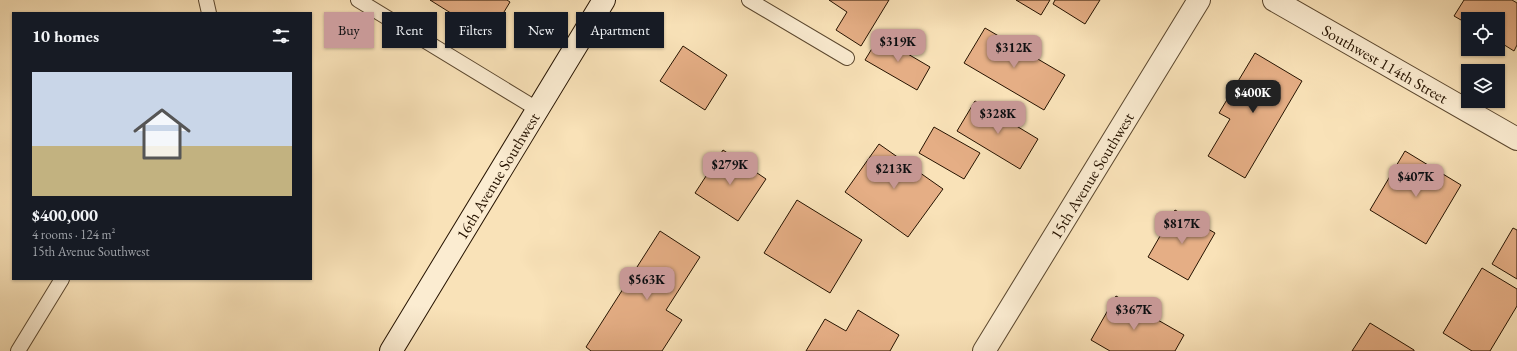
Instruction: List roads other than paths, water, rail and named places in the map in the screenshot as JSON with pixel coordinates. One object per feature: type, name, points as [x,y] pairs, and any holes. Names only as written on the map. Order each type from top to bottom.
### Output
[{"type":"street","name":"16th Avenue Southwest","points":[[391,351],[604,0]]},
{"type":"street","name":"15th Avenue Southwest","points":[[984,351],[1199,0]]},
{"type":"street","name":"Southwest 114th Street","points":[[1274,0],[1517,139]]},
{"type":"lane","points":[[206,0],[209,12]]},
{"type":"lane","points":[[358,0],[537,109]]},
{"type":"lane","points":[[749,0],[847,58]]},
{"type":"lane","points":[[18,351],[61,280]]}]
